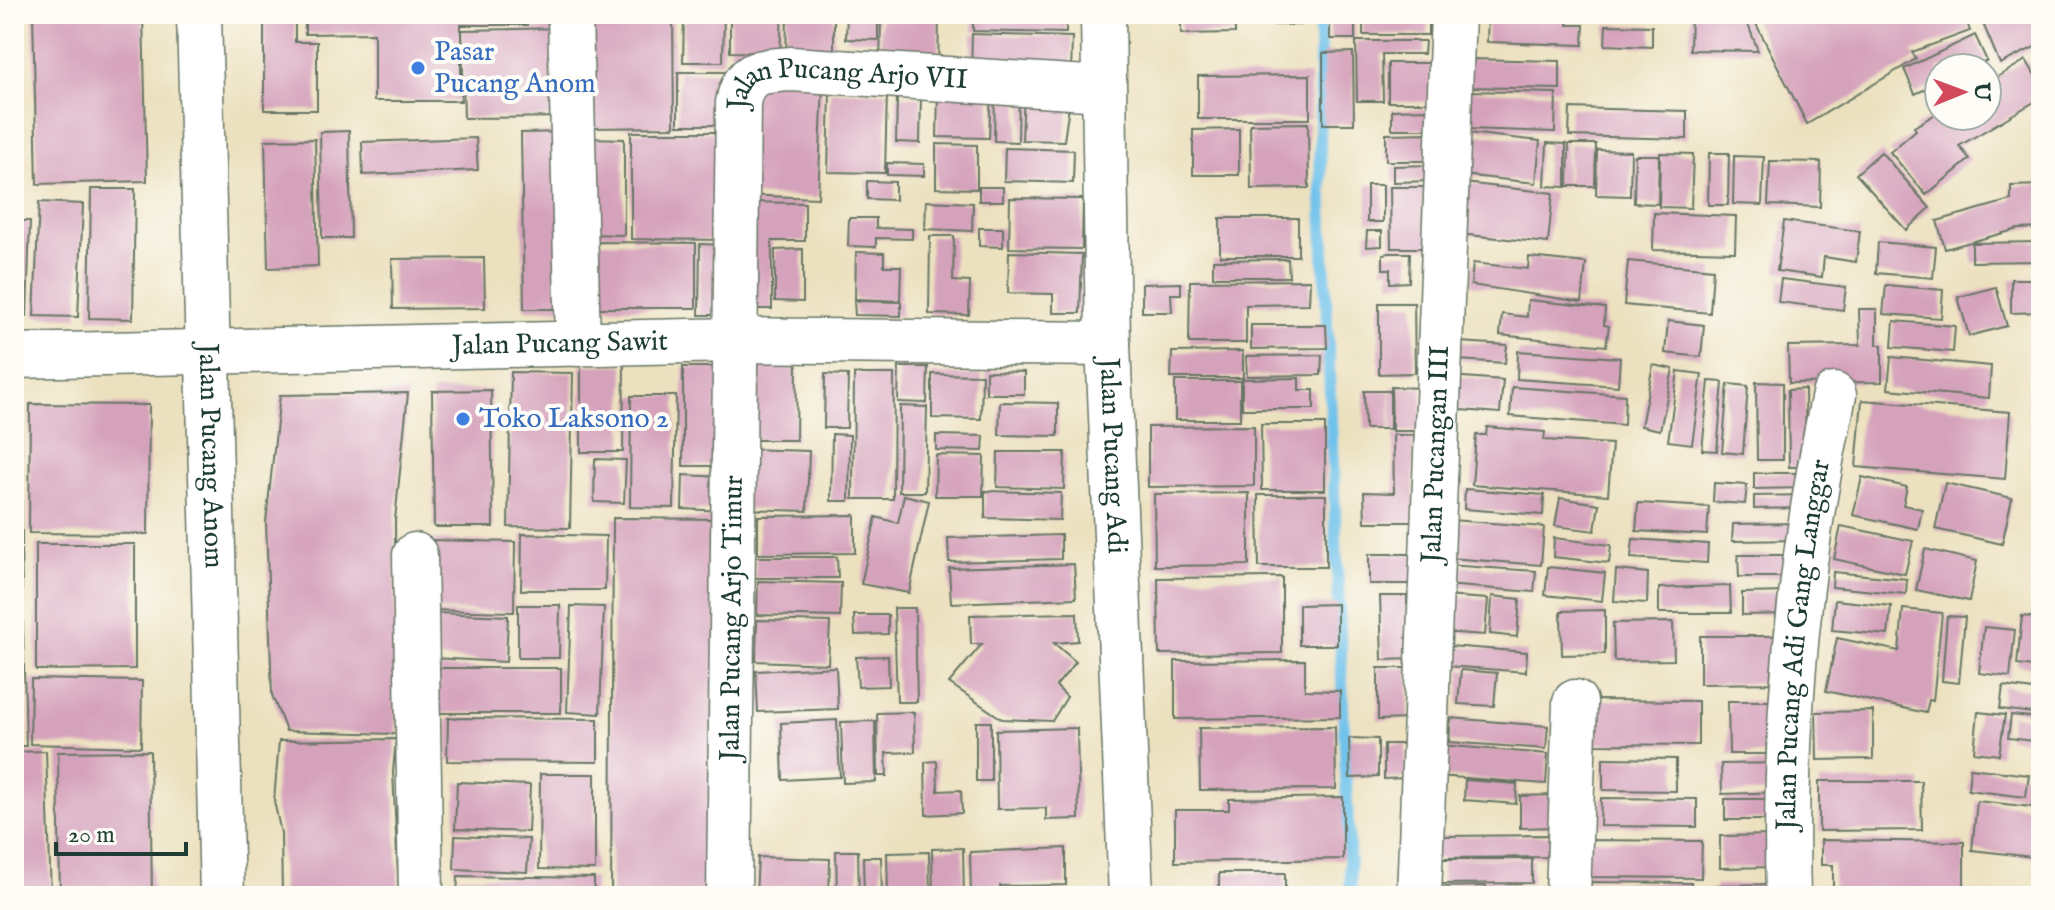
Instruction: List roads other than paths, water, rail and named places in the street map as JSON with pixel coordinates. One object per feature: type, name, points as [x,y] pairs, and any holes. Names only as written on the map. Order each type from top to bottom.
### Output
[{"type":"street","name":"Jalan Pucang Anom","points":[[199,14],[222,896]]},
{"type":"street","points":[[570,14],[578,344]]},
{"type":"street","name":"Jalan Pucang Adi","points":[[1103,14],[1108,344],[1131,896]]},
{"type":"street","name":"Jalan Pucangan III","points":[[1419,896],[1453,14]]},
{"type":"street","name":"Jalan Pucang Arjo VII","points":[[735,340],[738,103],[744,81],[752,73],[791,69],[1103,89]]},
{"type":"street","name":"Jalan Pucang Sawit","points":[[14,356],[735,340],[1108,344]]},
{"type":"street","name":"Jalan Pucang Arjo Timur","points":[[729,896],[735,340]]},
{"type":"street","name":"Jalan Pucang Adi Gang Langgar","points":[[1788,896],[1790,714],[1817,474],[1834,395]]},
{"type":"street","points":[[415,555],[421,896]]},
{"type":"street","points":[[1568,896],[1575,702]]},
{"type":"waterway","points":[[1320,14],[1320,154],[1351,896]]},
{"type":"place","name":"Pasar Pucang Anom","points":[[418,68]]},
{"type":"place","name":"Toko Laksono 2","points":[[463,419]]}]
